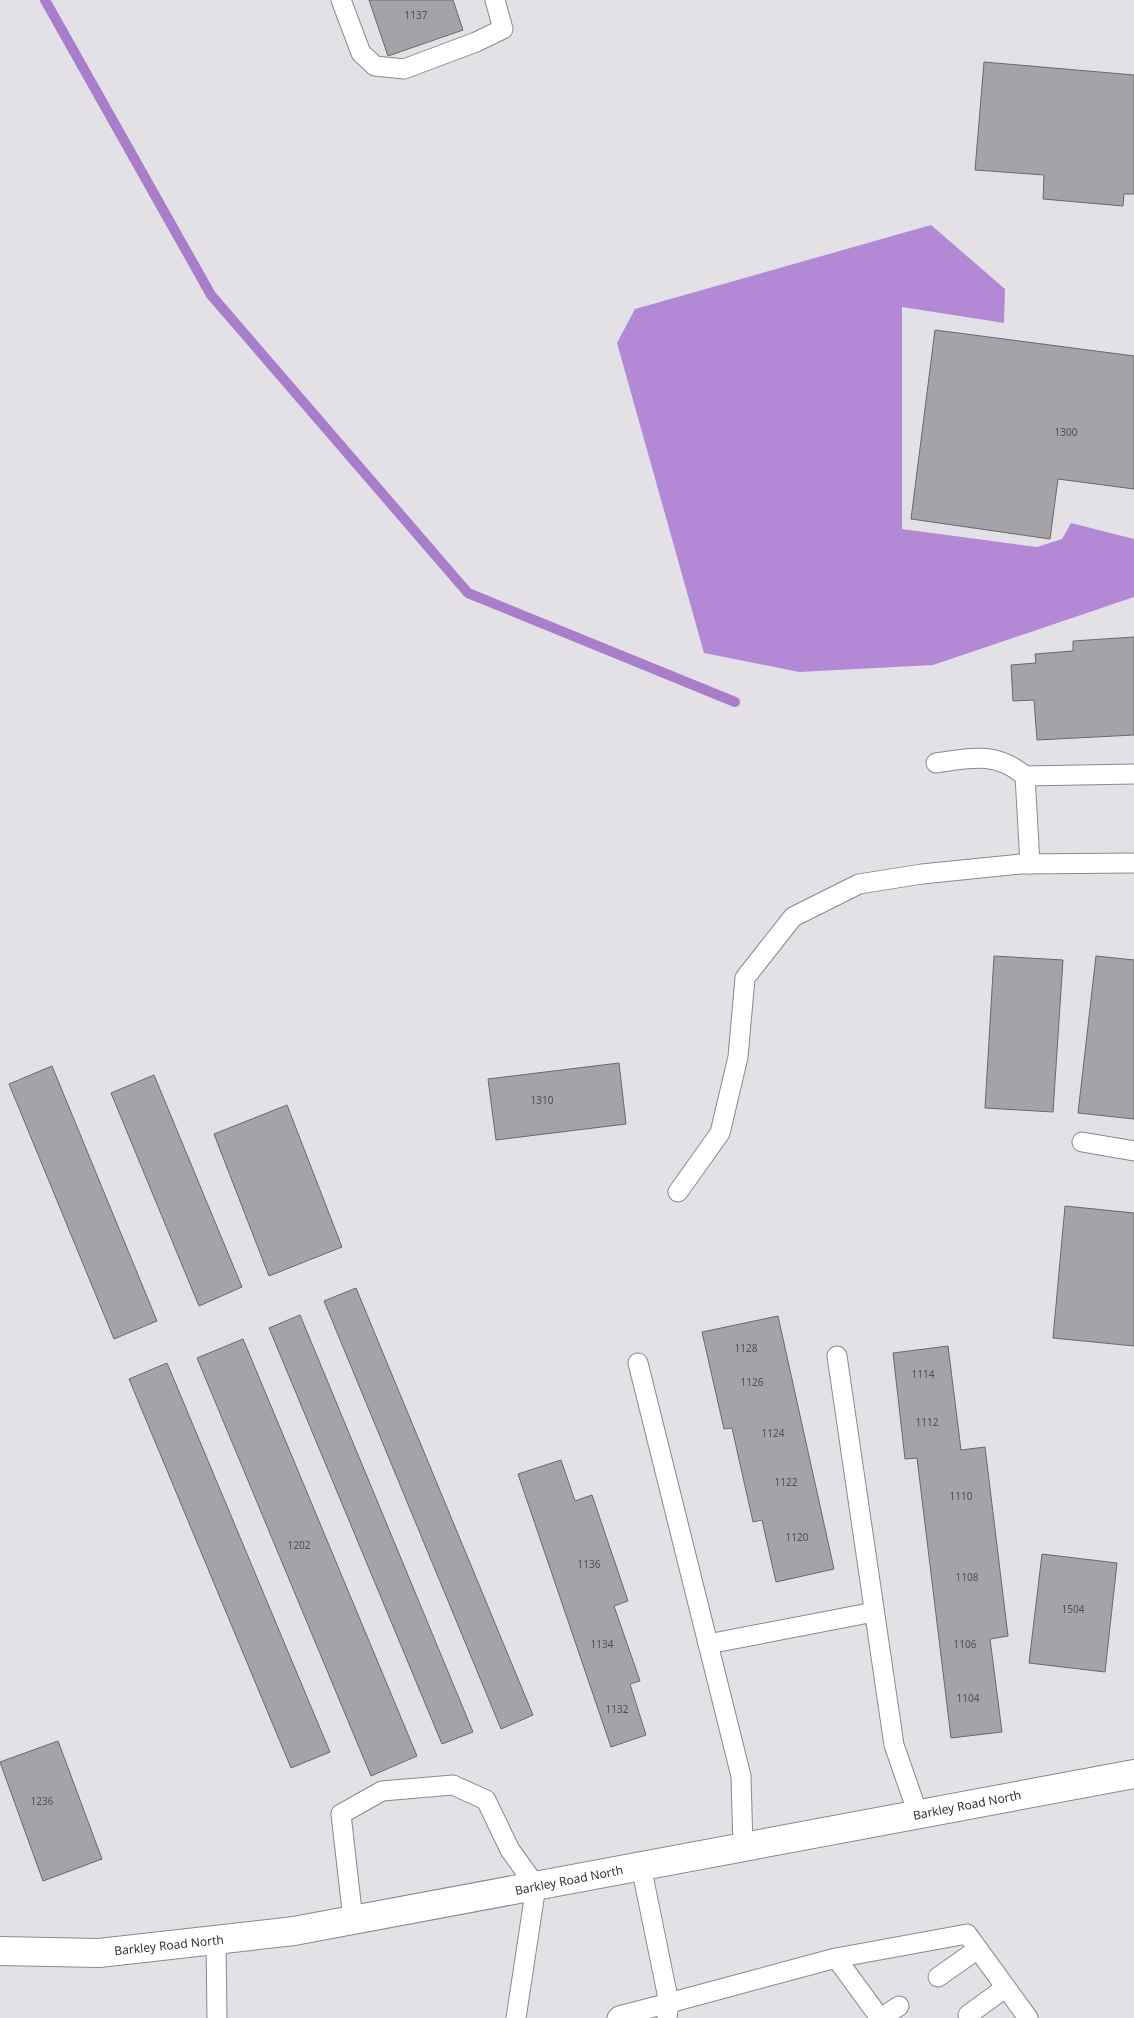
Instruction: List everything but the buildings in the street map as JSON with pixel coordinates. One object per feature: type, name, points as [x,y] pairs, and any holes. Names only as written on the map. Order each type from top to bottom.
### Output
[{"type":"street","name":"Barkley Road North","points":[[0,1952],[99,1953],[294,1931],[1134,1774]]},
{"type":"lane","points":[[341,0],[361,53],[375,66],[404,69],[476,42],[503,29],[495,0]]},
{"type":"lane","points":[[936,763],[974,757],[996,760],[1014,766],[1025,776],[1134,774]]},
{"type":"lane","points":[[1025,776],[1030,864]]},
{"type":"lane","points":[[678,1192],[720,1133],[738,1057],[745,978],[793,917],[859,884],[922,874],[1030,864],[1134,863]]},
{"type":"lane","points":[[1082,1142],[1134,1152]]},
{"type":"lane","points":[[837,1356],[894,1745],[918,1814]]},
{"type":"lane","points":[[638,1363],[741,1776],[743,1847]]},
{"type":"lane","points":[[708,1644],[874,1612]]},
{"type":"lane","points":[[353,1920],[341,1814],[382,1791],[453,1785],[486,1800],[510,1850],[536,1886],[516,2018]]},
{"type":"lane","points":[[642,1866],[668,2011]]},
{"type":"lane","points":[[617,2018],[619,2016],[668,2011],[836,1958],[967,1934],[1028,2018]]},
{"type":"lane","points":[[216,1940],[217,2018]]},
{"type":"lane","points":[[938,1977],[978,1949]]},
{"type":"lane","points":[[836,1958],[880,2018],[900,2006]]},
{"type":"lane","points":[[968,2015],[1005,1988]]},
{"type":"shaded area","points":[[931,225],[1005,289],[1004,323],[902,307],[902,529],[1037,547],[1062,539],[1071,523],[1134,539],[1134,597],[933,665],[799,672],[704,653],[617,343],[635,309]]},
{"type":"waterway","points":[[45,0],[211,295],[468,593],[735,702]]}]
